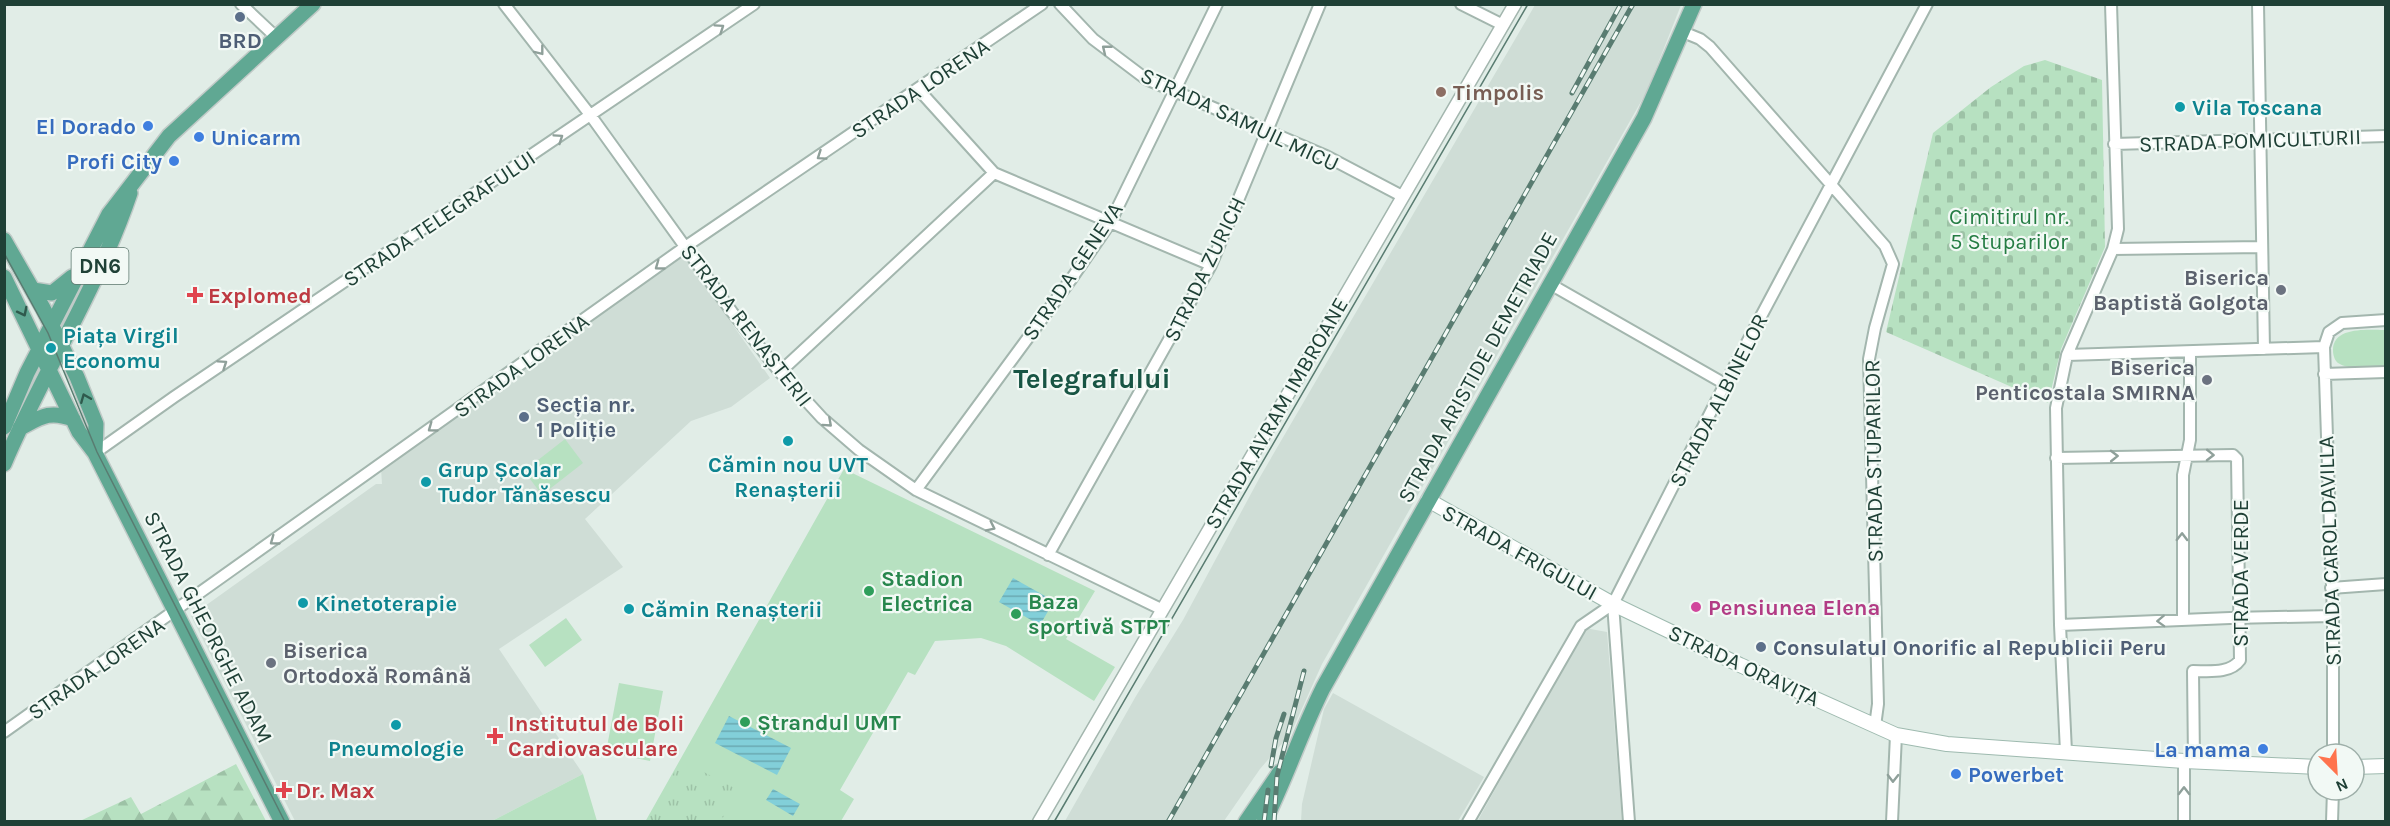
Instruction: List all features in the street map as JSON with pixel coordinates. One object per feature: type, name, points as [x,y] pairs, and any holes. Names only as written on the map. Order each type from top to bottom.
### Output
[{"type":"main road","name":"DN6","points":[[4,427],[51,325],[109,214],[169,136],[313,4]]},
{"type":"main road","name":"STRADA ARISTIDE DEMETRIADE","points":[[1264,822],[1281,789],[1295,750],[1323,688],[1653,101],[1694,4]]},
{"type":"main road","name":"DN6","points":[[4,464],[90,291],[133,184]]},
{"type":"main road","name":"STRADA GHEORGHE ADAM","points":[[4,240],[33,290],[77,377],[96,424],[95,453]]},
{"type":"main road","points":[[33,290],[52,293],[78,273]]},
{"type":"main road","name":"STRADA GHEORGHE ADAM","points":[[4,277],[79,432],[95,453],[282,822]]},
{"type":"main road","points":[[20,428],[48,415],[60,414],[73,419]]},
{"type":"main road","name":"STRADA FRIGULUI","points":[[1428,500],[1612,604]]},
{"type":"main road","name":"STRADA ORAVIȚA","points":[[1612,604],[1896,735],[1947,744],[2189,761],[2306,766]]},
{"type":"main road","name":"STRADA ARISTIDE DEMETRIADE","points":[[1246,822],[1295,750]]},
{"type":"main road","points":[[2366,767],[2385,766]]},
{"type":"street","points":[[241,4],[277,38]]},
{"type":"street","name":"STRADA RENAȘTERII","points":[[504,4],[591,116],[732,312],[780,372],[822,418],[859,450],[916,490],[1161,609]]},
{"type":"street","name":"STRADA TELEGRAFULUI","points":[[95,453],[754,4]]},
{"type":"street","name":"STRADA LORENA","points":[[4,732],[685,247],[920,90],[1042,4]]},
{"type":"street","name":"STRADA SAMUIL MICU","points":[[1060,4],[1094,39],[1146,79],[1326,156],[1402,196]]},
{"type":"street","name":"STRADA GENEVA","points":[[916,490],[1110,223],[1217,4]]},
{"type":"street","name":"STRADA ZURICH","points":[[1048,555],[1211,265],[1320,4]]},
{"type":"street","points":[[1461,4],[1503,25]]},
{"type":"street","name":"STRADA AVRAM IMBROANE","points":[[1039,822],[1515,4]]},
{"type":"street","name":"STRADA ALBINELOR","points":[[1612,604],[1725,384],[1927,4]]},
{"type":"street","points":[[2066,752],[2060,626],[2056,408],[2067,355],[2113,249],[2118,229],[2111,4]]},
{"type":"street","points":[[2258,4],[2264,349]]},
{"type":"street","name":"STRADA STUPARILOR","points":[[1683,32],[1700,39],[1710,47],[1885,246],[1893,264],[1869,359],[1878,704],[1875,726]]},
{"type":"street","points":[[920,90],[994,173],[1211,265]]},
{"type":"street","name":"STRADA POMICULTURII","points":[[2114,144],[2385,136]]},
{"type":"street","points":[[780,372],[994,173]]},
{"type":"street","points":[[2113,249],[2262,247]]},
{"type":"street","points":[[1550,284],[1725,384]]},
{"type":"street","points":[[2067,355],[2324,347],[2329,332],[2333,327],[2342,323],[2385,320]]},
{"type":"street","name":"STRADA CAROL DAVILLA","points":[[2324,347],[2333,616],[2333,742]]},
{"type":"street","points":[[2183,620],[2183,475],[2190,440],[2190,352]]},
{"type":"street","points":[[2324,374],[2385,372]]},
{"type":"street","points":[[2056,458],[2187,454]]},
{"type":"street","name":"STRADA VERDE","points":[[2184,822],[2193,671],[2229,670],[2236,667],[2240,660],[2239,465],[2233,455],[2187,454]]},
{"type":"street","points":[[2331,588],[2385,585]]},
{"type":"street","points":[[1468,822],[1581,626],[1612,604]]},
{"type":"street","points":[[1612,604],[1629,822]]},
{"type":"street","points":[[2060,626],[2333,616]]},
{"type":"street","points":[[1892,822],[1896,735]]},
{"type":"street","points":[[2332,822],[2333,802]]},
{"type":"shaded area","points":[[1535,5],[1681,5],[1647,91],[1322,664],[1291,733],[1260,769],[1224,821],[1065,821],[1136,696],[1183,620],[1260,477]]},
{"type":"shaded area","points":[[684,255],[770,378],[731,407],[691,421],[585,519],[623,567],[499,649],[583,774],[492,821],[295,821],[191,616],[376,484],[382,484],[381,468]]},
{"type":"shaded area","points":[[1585,628],[1607,632],[1622,821],[1477,822]]},
{"type":"shaded area","points":[[1333,693],[1484,777],[1458,821],[1301,821],[1302,804],[1324,709]]},
{"type":"green space","name":"Cimitirul nr. 5 Stuparilor","points":[[2045,60],[2102,80],[2105,247],[2061,349],[2048,403],[1886,332],[1933,133],[1991,87],[2024,66]]},
{"type":"green space","points":[[2384,330],[2385,367],[2355,368],[2336,361],[2333,351],[2338,337],[2352,331]]},
{"type":"green space","points":[[565,439],[583,463],[542,495],[524,471]]},
{"type":"green space","points":[[844,469],[1095,591],[1066,639],[1115,667],[1094,701],[1006,646],[981,638],[935,641],[915,675],[908,672],[840,790],[854,799],[841,821],[645,822]]},
{"type":"green space","points":[[566,618],[582,640],[545,667],[529,645]]},
{"type":"green space","points":[[619,683],[663,691],[650,761],[606,752]]},
{"type":"green space","points":[[681,760],[738,790],[721,821],[647,821]]},
{"type":"green space","points":[[236,764],[266,821],[80,821],[131,797],[141,814]]},
{"type":"green space","points":[[583,774],[597,821],[492,821]]},
{"type":"water","points":[[1013,578],[1054,601],[1040,625],[999,602]]},
{"type":"water","points":[[729,716],[791,748],[777,775],[715,743]]},
{"type":"water","points":[[773,789],[800,804],[793,816],[766,800]]},
{"type":"tram line","points":[[1054,822],[1528,4]]},
{"type":"tram line","points":[[4,253],[48,333],[97,452],[285,822]]},
{"type":"railway","points":[[1572,93],[1621,4]]},
{"type":"railway","points":[[1168,822],[1633,4]]},
{"type":"railway","points":[[1274,822],[1277,776],[1304,671]]},
{"type":"railway","points":[[1271,766],[1276,738],[1284,714]]},
{"type":"railway","points":[[1264,822],[1268,790]]},
{"type":"place","name":"BRD","points":[[240,17]]},
{"type":"place","name":"Timpolis","points":[[1441,92]]},
{"type":"place","name":"Vila Toscana","points":[[2180,107]]},
{"type":"place","name":"El Dorado","points":[[148,126]]},
{"type":"place","name":"Unicarm","points":[[199,137]]},
{"type":"place","name":"Profi City","points":[[174,161]]},
{"type":"place","name":"Biserica Baptistă Golgota","points":[[2281,290]]},
{"type":"place","name":"Explomed","points":[[195,295]]},
{"type":"place","name":"Piața Virgil Economu","points":[[51,348]]},
{"type":"place","name":"Biserica Penticostala SMIRNA","points":[[2207,380]]},
{"type":"place","name":"Secția nr. 1 Poliție","points":[[524,417]]},
{"type":"place","name":"Cămin nou UVT Renașterii","points":[[788,441]]},
{"type":"place","name":"Grup Școlar Tudor Tănăsescu","points":[[426,482]]},
{"type":"place","name":"Stadion Electrica","points":[[869,591]]},
{"type":"place","name":"Kinetoterapie","points":[[303,603]]},
{"type":"place","name":"Pensiunea Elena","points":[[1696,607]]},
{"type":"place","name":"Cămin Renașterii","points":[[629,609]]},
{"type":"place","name":"Baza sportivă STPT","points":[[1016,614]]},
{"type":"place","name":"Consulatul Onorific al Republicii Peru","points":[[1761,647]]},
{"type":"place","name":"Biserica Ortodoxă Română","points":[[271,663]]},
{"type":"place","name":"Ștrandul UMT","points":[[745,722]]},
{"type":"place","name":"Pneumologie","points":[[396,725]]},
{"type":"place","name":"Institutul de Boli Cardiovasculare","points":[[495,736]]},
{"type":"place","name":"La mama","points":[[2263,749]]},
{"type":"place","name":"Powerbet","points":[[1956,774]]},
{"type":"place","name":"Dr. Max","points":[[284,790]]},
{"type":"district","name":"Telegrafului","points":[[1092,378]]}]
